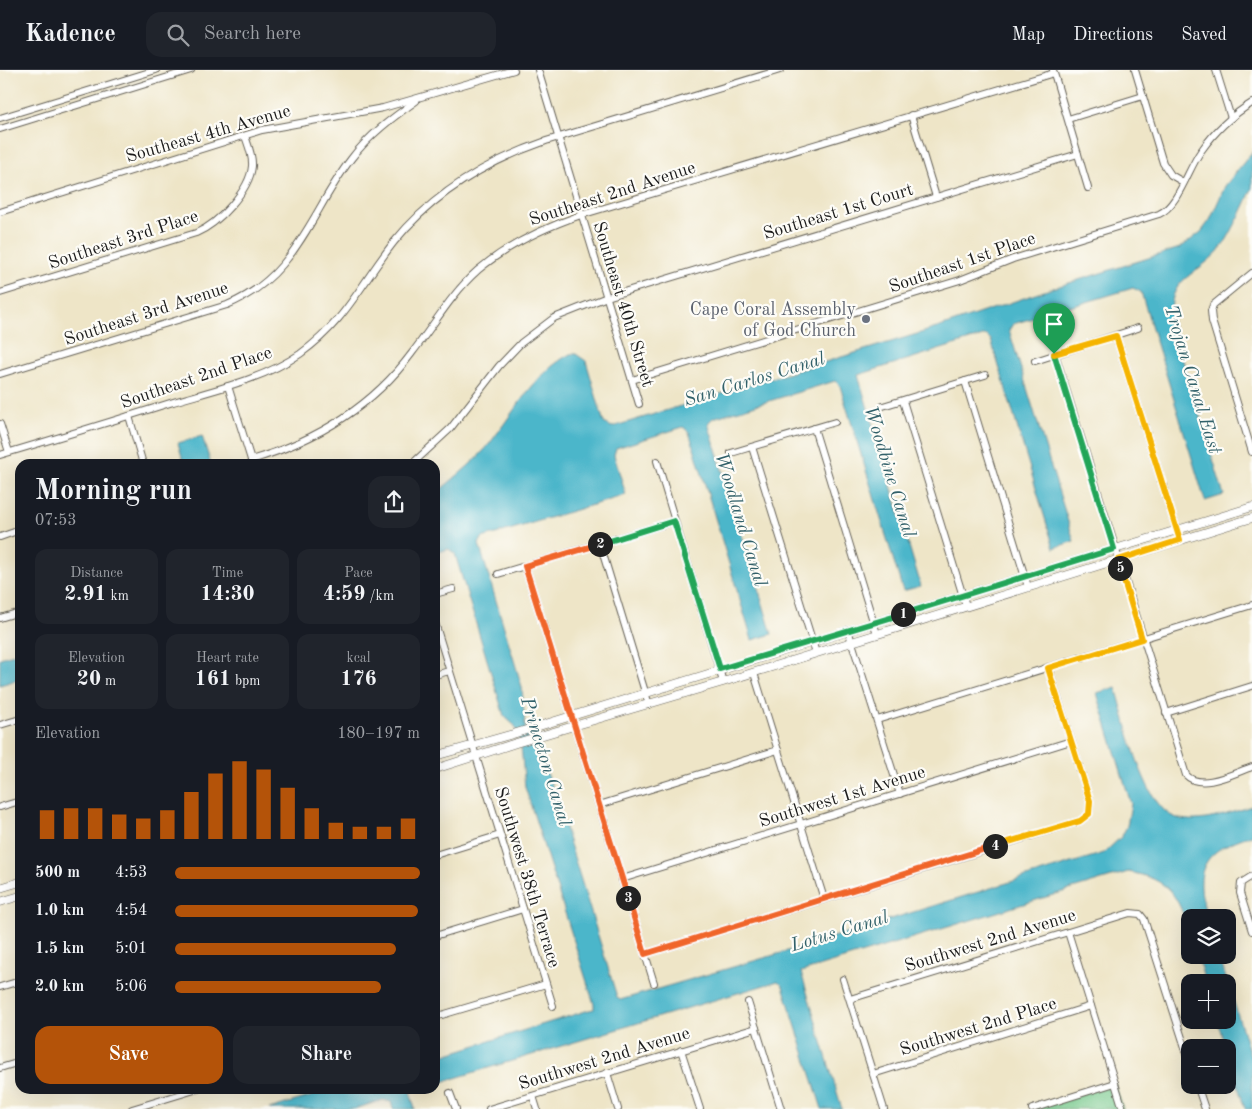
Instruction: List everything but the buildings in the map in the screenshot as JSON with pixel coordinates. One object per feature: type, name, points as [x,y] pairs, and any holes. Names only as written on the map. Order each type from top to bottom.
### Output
[{"type":"main road","points":[[440,767],[476,756],[531,729],[572,715],[1252,507]]},
{"type":"main road","points":[[440,755],[472,745],[534,737],[649,705],[1252,518]]},
{"type":"main road","points":[[0,888],[15,884]]},
{"type":"main road","points":[[0,902],[15,898]]},
{"type":"street","points":[[0,118],[156,70]]},
{"type":"street","points":[[0,129],[191,70]]},
{"type":"street","name":"Southeast 4th Avenue","points":[[0,212],[292,123],[357,113],[419,99],[514,70]]},
{"type":"street","name":"Southeast 40th Street","points":[[538,70],[639,404]]},
{"type":"street","points":[[558,138],[780,70]]},
{"type":"street","points":[[1135,70],[1166,170],[1183,182]]},
{"type":"street","points":[[1216,70],[1231,118]]},
{"type":"street","points":[[1053,71],[1088,188]]},
{"type":"street","name":"Southeast 2nd Avenue","points":[[258,459],[303,441],[356,410],[398,371],[449,300],[478,270],[523,239],[582,215],[1053,71]]},
{"type":"street","points":[[1068,119],[1143,96]]},
{"type":"street","name":"Southeast 3rd Avenue","points":[[0,374],[227,305],[259,288],[291,256],[342,172],[359,149],[379,128],[419,99]]},
{"type":"street","name":"Southeast 1st Place","points":[[632,380],[960,280],[1013,259],[1159,214],[1173,204],[1201,151],[1231,118],[1252,103]]},
{"type":"street","points":[[911,115],[936,197]]},
{"type":"street","name":"Southeast 3rd Place","points":[[0,293],[196,233],[211,226],[229,209],[250,174],[252,159],[245,136]]},
{"type":"street","name":"Southeast 2nd Place","points":[[0,455],[228,386],[259,375],[288,361],[322,336],[352,304],[395,241],[427,208],[451,189],[512,154],[558,138]]},
{"type":"street","name":"Southeast 1st Court","points":[[607,297],[1078,154]]},
{"type":"street","points":[[1252,273],[1213,305],[1211,311],[1212,321],[1252,452]]},
{"type":"street","points":[[417,459],[450,429],[499,366],[521,343],[554,318],[607,297]]},
{"type":"street","points":[[1034,360],[1138,328]]},
{"type":"street","points":[[1116,336],[1180,540]]},
{"type":"street","points":[[1054,354],[1183,770],[1190,780],[1203,783],[1252,767]]},
{"type":"street","points":[[883,406],[985,375]]},
{"type":"street","points":[[965,382],[1028,587]]},
{"type":"street","points":[[228,386],[250,459]]},
{"type":"street","points":[[903,400],[966,606]]},
{"type":"street","points":[[129,416],[142,459]]},
{"type":"street","points":[[731,453],[835,422]]},
{"type":"street","points":[[0,424],[9,452]]},
{"type":"street","points":[[814,428],[877,634]]},
{"type":"street","points":[[752,447],[816,653]]},
{"type":"street","points":[[657,461],[723,682]]},
{"type":"street","points":[[498,574],[674,521]]},
{"type":"street","points":[[0,537],[15,532]]},
{"type":"street","points":[[600,544],[649,705]]},
{"type":"street","points":[[525,566],[654,983]]},
{"type":"street","points":[[440,592],[454,588]]},
{"type":"street","points":[[877,720],[1252,605]]},
{"type":"street","points":[[0,618],[15,614]]},
{"type":"street","points":[[848,630],[900,794]]},
{"type":"street","name":"Southwest 38th Terrace","points":[[440,640],[553,1006]]},
{"type":"street","points":[[645,954],[1080,821],[1089,814],[1090,801],[1048,668]]},
{"type":"street","points":[[440,674],[449,671]]},
{"type":"street","points":[[754,673],[824,899]]},
{"type":"street","points":[[1166,713],[1252,686]]},
{"type":"street","points":[[0,725],[15,720]]},
{"type":"street","name":"Southwest 1st Avenue","points":[[622,879],[1071,741]]},
{"type":"street","points":[[599,805],[778,750]]},
{"type":"street","points":[[0,807],[15,802]]},
{"type":"street","points":[[440,853],[500,835]]},
{"type":"street","points":[[1252,876],[1241,883],[1240,893],[1252,932]]},
{"type":"street","points":[[440,934],[523,909]]},
{"type":"street","name":"Southwest 2nd Avenue","points":[[850,999],[1130,913],[1140,914],[1144,919],[1182,1039]]},
{"type":"street","points":[[1068,932],[1123,1109]]},
{"type":"street","points":[[843,979],[884,1109]]},
{"type":"street","points":[[0,987],[15,982]]},
{"type":"street","points":[[440,1016],[546,984]]},
{"type":"street","points":[[748,1002],[781,1109]]},
{"type":"street","name":"Southwest 2nd Place","points":[[873,1074],[1091,1006]]},
{"type":"street","name":"Southwest 2nd Avenue","points":[[489,1109],[756,1028]]},
{"type":"street","points":[[682,1050],[700,1109]]},
{"type":"street","points":[[0,1068],[15,1064]]},
{"type":"street","points":[[607,1073],[618,1109]]},
{"type":"street","points":[[1032,1109],[1115,1083]]},
{"type":"street","points":[[450,1093],[456,1109]]},
{"type":"street","points":[[132,1109],[182,1094]]},
{"type":"street","points":[[1200,1094],[1204,1109]]},
{"type":"street","points":[[533,1096],[537,1109]]},
{"type":"green space","points":[[1115,1083],[1123,1109],[1032,1109]]},
{"type":"water","points":[[1252,152],[1252,187],[1233,228],[1221,248],[1182,281],[1172,299],[1171,313],[1174,331],[1224,495],[1205,501],[1141,292],[1133,288],[1013,324],[1009,330],[1074,541],[1054,548],[991,340],[986,335],[858,375],[921,586],[903,591],[840,386],[835,381],[713,418],[708,423],[772,634],[752,640],[689,432],[683,427],[616,448],[614,455],[626,495],[482,538],[479,544],[522,687],[525,726],[530,743],[550,779],[617,997],[620,1000],[781,953],[1104,853],[1122,836],[1127,826],[1131,804],[1097,693],[1116,687],[1145,781],[1165,811],[1177,818],[1195,820],[1225,815],[1252,806],[1252,835],[1223,847],[1206,863],[1202,873],[1201,886],[1205,909],[1181,909],[1170,891],[1163,885],[1154,879],[1128,872],[801,972],[842,1109],[822,1109],[783,986],[778,981],[440,1082],[440,1056],[594,1009],[525,787],[521,747],[515,726],[504,716],[455,554],[449,549],[440,552],[440,490],[486,448],[534,384],[557,362],[570,354],[576,354],[586,361],[604,423],[612,427],[940,327],[1050,289],[1180,248],[1201,232],[1210,220],[1225,186]]},
{"type":"water","points":[[202,436],[209,459],[183,459],[178,443]]},
{"type":"water","points":[[15,654],[15,680],[0,685],[0,658]]},
{"type":"water","points":[[1200,964],[1222,964],[1225,974],[1203,974]]},
{"type":"water","points":[[1236,1009],[1252,1061],[1252,1109],[1245,1109],[1236,1080],[1236,1039],[1223,1039],[1220,1029],[1236,1029]]},
{"type":"water","points":[[318,1094],[411,1094],[415,1109],[393,1109],[391,1102],[383,1100],[354,1109],[269,1109]]},
{"type":"place","name":"Cape Coral Assembly of God Church","points":[[866,319]]},
{"type":"route","points":[[1116,336],[1180,540],[1118,560],[1142,639],[1048,668],[1090,801],[1091,808],[1089,814],[1080,821],[645,954],[525,566],[674,521],[720,669],[1114,549],[1054,354],[1116,336]]},
{"type":"water label","name":"San Carlos Canal","points":[[754,378]]},
{"type":"water label","name":"Trojan Canal East","points":[[1194,379]]},
{"type":"water label","name":"Woodbine Canal","points":[[891,471]]},
{"type":"water label","name":"Woodland Canal","points":[[742,519]]},
{"type":"water label","name":"Princeton Canal","points":[[547,761]]},
{"type":"water label","name":"Lotus Canal","points":[[839,930]]}]
